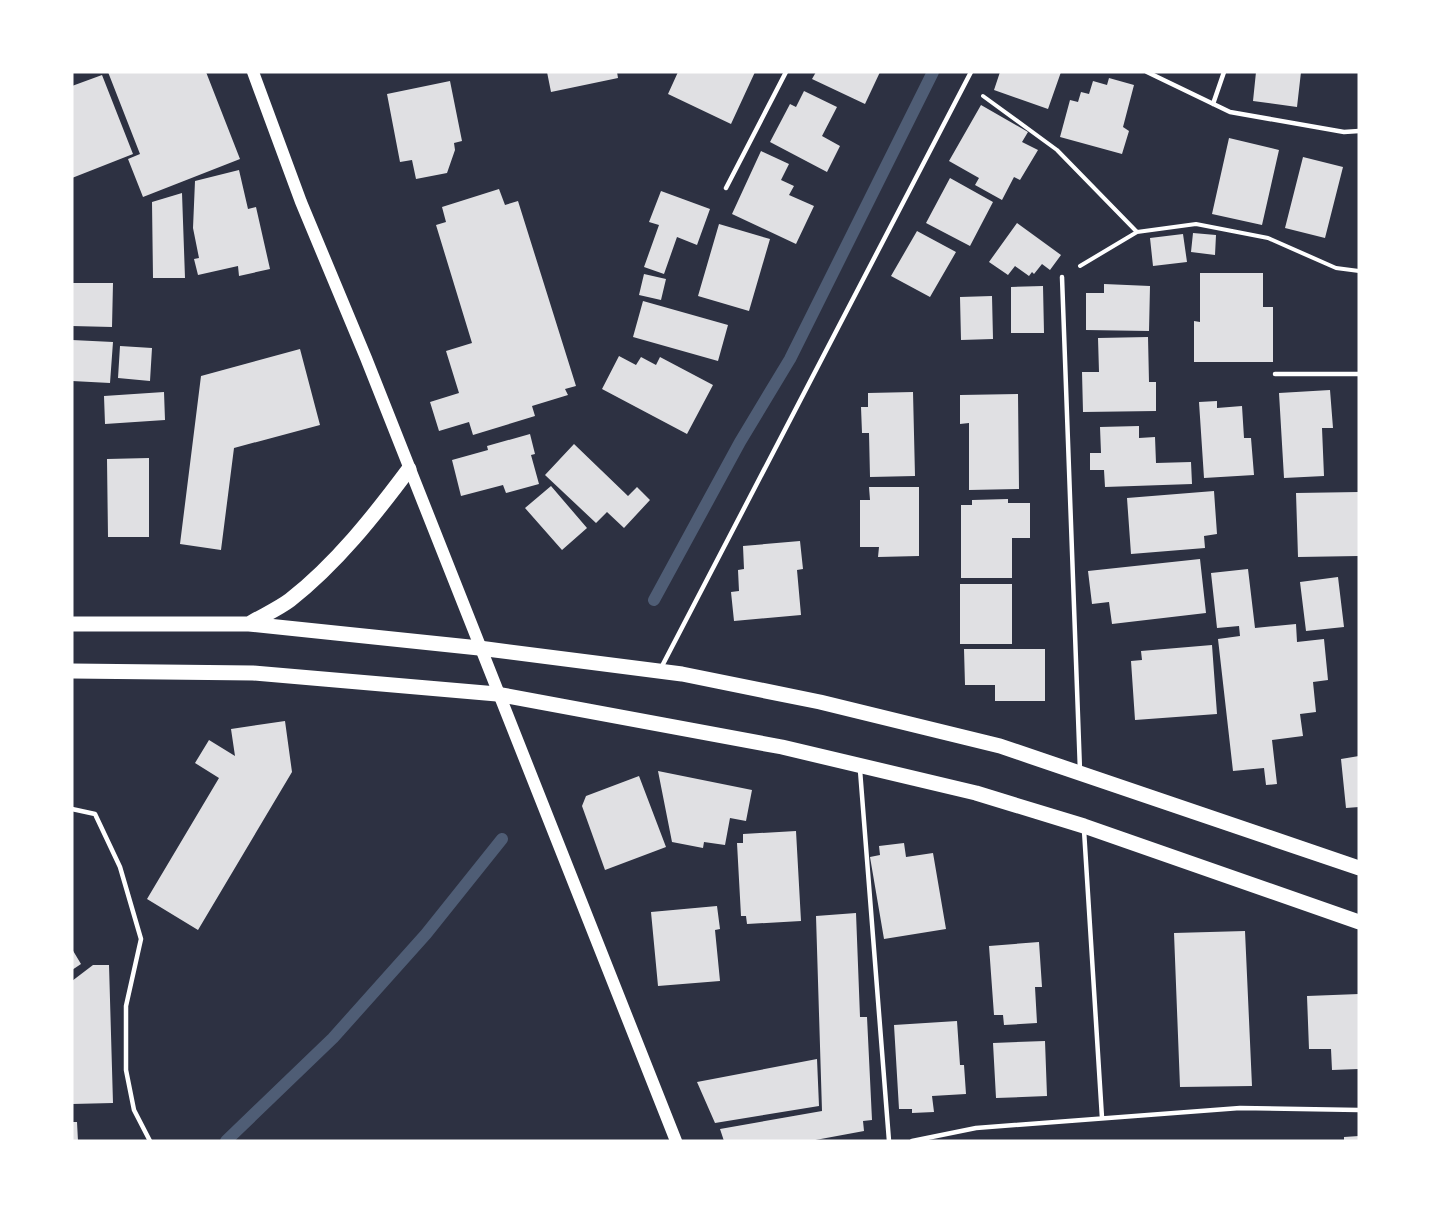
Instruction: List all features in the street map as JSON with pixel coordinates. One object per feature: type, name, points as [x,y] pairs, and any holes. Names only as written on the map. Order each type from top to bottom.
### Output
[{"type":"main road","points":[[253,72],[301,202],[676,1141]]},
{"type":"main road","points":[[249,624],[288,601],[324,569],[379,510],[409,469]]},
{"type":"main road","points":[[72,624],[249,624],[479,648],[659,671],[820,702],[1000,746],[1359,868]]},
{"type":"main road","points":[[72,671],[253,673],[497,694],[782,747],[976,793],[1084,826],[1359,922]]},
{"type":"lane","points":[[726,188],[786,72]]},
{"type":"lane","points":[[659,671],[971,72]]},
{"type":"lane","points":[[1147,72],[1230,112],[1344,132],[1359,131]]},
{"type":"lane","points":[[1213,104],[1224,72]]},
{"type":"lane","points":[[1062,277],[1081,773]]},
{"type":"lane","points":[[1275,374],[1359,374]]},
{"type":"lane","points":[[860,765],[889,1141]]},
{"type":"lane","points":[[72,809],[95,814],[120,867],[141,939],[126,1006],[126,1070],[134,1110],[150,1141]]},
{"type":"lane","points":[[1084,826],[1102,1118]]},
{"type":"lane","points":[[912,1141],[976,1128],[1240,1108],[1359,1110]]},
{"type":"path","points":[[965,82],[1057,150],[1137,232]]},
{"type":"path","points":[[1062,277],[1137,232],[1196,224],[1269,238],[1336,268],[1359,271]]},
{"type":"building","points":[[108,72],[206,72],[240,159],[143,197],[128,159],[140,154]]},
{"type":"building","points":[[547,72],[617,72],[618,78],[551,92]]},
{"type":"building","points":[[678,72],[755,72],[731,124],[668,94]]},
{"type":"building","points":[[816,72],[880,72],[865,104],[812,79]]},
{"type":"building","points":[[1000,72],[1061,72],[1048,109],[994,90]]},
{"type":"building","points":[[1256,72],[1301,72],[1297,107],[1253,101]]},
{"type":"building","points":[[102,75],[133,154],[72,178],[72,86]]},
{"type":"building","points":[[1109,78],[1134,85],[1123,127],[1129,131],[1122,154],[1060,137],[1070,100],[1078,102],[1081,92],[1089,94],[1093,81],[1107,85]]},
{"type":"building","points":[[450,81],[462,141],[454,143],[455,150],[447,173],[416,179],[412,160],[400,162],[387,94]]},
{"type":"building","points":[[804,91],[837,107],[822,136],[840,146],[827,172],[770,142],[790,104],[796,107]]},
{"type":"building","points":[[981,105],[1028,132],[1022,142],[1038,150],[1020,180],[1014,177],[1002,200],[975,185],[979,178],[949,161]]},
{"type":"building","points":[[1229,138],[1279,150],[1262,225],[1212,214]]},
{"type":"building","points":[[761,151],[789,164],[781,180],[794,186],[789,195],[814,206],[796,244],[732,214]]},
{"type":"building","points":[[1303,157],[1343,167],[1325,238],[1285,228]]},
{"type":"building","points":[[239,170],[248,209],[256,207],[270,269],[239,276],[238,266],[198,275],[194,259],[199,258],[193,228],[195,181]]},
{"type":"building","points":[[950,178],[993,202],[970,246],[926,223]]},
{"type":"building","points":[[499,189],[505,205],[518,201],[576,386],[565,389],[568,395],[532,406],[535,416],[473,435],[469,422],[439,431],[430,402],[459,393],[446,351],[472,343],[436,225],[446,222],[442,207]]},
{"type":"building","points":[[661,191],[710,209],[697,245],[677,237],[664,274],[644,267],[659,225],[649,222]]},
{"type":"building","points":[[182,193],[185,278],[153,278],[152,202]]},
{"type":"building","points":[[1017,223],[1061,255],[1050,270],[1042,264],[1034,274],[1032,272],[1029,276],[1015,266],[1008,275],[989,262]]},
{"type":"building","points":[[719,224],[770,239],[749,311],[698,296]]},
{"type":"building","points":[[917,231],[956,252],[930,297],[891,276]]},
{"type":"building","points":[[1193,233],[1216,235],[1215,255],[1191,252]]},
{"type":"building","points":[[1183,234],[1187,262],[1153,266],[1150,238]]},
{"type":"building","points":[[1200,273],[1263,273],[1263,307],[1273,307],[1273,362],[1194,362],[1194,321],[1200,322]]},
{"type":"building","points":[[644,274],[666,279],[661,300],[639,295]]},
{"type":"building","points":[[72,283],[113,283],[112,327],[72,326]]},
{"type":"building","points":[[1104,284],[1150,286],[1149,331],[1086,330],[1086,293],[1104,293]]},
{"type":"building","points":[[1043,286],[1044,333],[1011,333],[1011,287]]},
{"type":"building","points":[[992,296],[993,339],[961,340],[960,297]]},
{"type":"building","points":[[643,301],[728,325],[718,361],[633,337]]},
{"type":"building","points":[[1148,337],[1149,382],[1156,382],[1156,411],[1083,412],[1082,372],[1099,372],[1098,338]]},
{"type":"building","points":[[72,340],[113,342],[110,383],[72,381]]},
{"type":"building","points":[[120,346],[152,348],[150,381],[118,378]]},
{"type":"building","points":[[300,349],[320,425],[234,448],[221,550],[180,544],[201,376]]},
{"type":"building","points":[[619,356],[636,365],[641,357],[656,365],[660,357],[713,385],[687,434],[602,389]]},
{"type":"building","points":[[1330,390],[1333,428],[1322,428],[1324,476],[1284,478],[1279,393]]},
{"type":"building","points":[[164,392],[165,420],[105,424],[104,396]]},
{"type":"building","points":[[913,392],[915,476],[870,477],[869,433],[862,433],[861,407],[868,407],[868,393]]},
{"type":"building","points":[[1018,394],[1019,489],[969,490],[969,423],[960,424],[960,395]]},
{"type":"building","points":[[1217,401],[1217,408],[1242,406],[1244,438],[1251,438],[1254,475],[1204,478],[1199,402]]},
{"type":"building","points":[[1139,426],[1139,438],[1155,437],[1156,463],[1191,462],[1192,484],[1105,487],[1104,470],[1090,470],[1090,453],[1101,453],[1100,427]]},
{"type":"building","points":[[530,434],[535,454],[531,455],[539,484],[506,493],[503,485],[461,496],[452,460],[488,450],[487,446]]},
{"type":"building","points":[[574,444],[628,496],[637,487],[650,500],[624,528],[607,512],[596,523],[545,475]]},
{"type":"building","points":[[149,458],[149,537],[108,537],[107,459]]},
{"type":"building","points":[[551,486],[587,528],[562,550],[525,508]]},
{"type":"building","points":[[869,487],[919,487],[919,556],[878,557],[879,547],[860,547],[860,500],[870,500]]},
{"type":"building","points":[[1214,491],[1217,534],[1204,536],[1205,548],[1131,554],[1127,498]]},
{"type":"building","points":[[1359,492],[1359,556],[1298,557],[1296,493]]},
{"type":"building","points":[[1008,499],[1008,503],[1030,503],[1030,538],[1012,538],[1012,578],[961,578],[961,505],[972,505],[972,500]]},
{"type":"building","points":[[800,541],[803,569],[797,570],[801,615],[734,621],[731,592],[739,591],[738,570],[744,569],[743,546]]},
{"type":"building","points":[[1200,559],[1206,613],[1112,624],[1109,602],[1092,604],[1088,571]]},
{"type":"building","points":[[1248,569],[1255,628],[1296,624],[1297,642],[1324,639],[1328,680],[1313,682],[1316,712],[1300,714],[1303,736],[1272,740],[1277,784],[1266,785],[1264,768],[1233,771],[1218,639],[1240,636],[1239,626],[1217,628],[1211,573]]},
{"type":"building","points":[[1338,577],[1344,627],[1306,631],[1300,582]]},
{"type":"building","points":[[960,584],[1012,584],[1012,644],[960,644]]},
{"type":"building","points":[[1212,645],[1217,714],[1135,720],[1131,661],[1142,660],[1141,651]]},
{"type":"building","points":[[964,649],[1045,649],[1045,701],[995,701],[995,685],[965,685]]},
{"type":"building","points":[[285,721],[292,772],[198,930],[147,899],[219,778],[195,763],[209,740],[235,756],[231,729]]},
{"type":"building","points":[[1359,756],[1359,807],[1346,808],[1341,759]]},
{"type":"building","points":[[658,771],[752,790],[746,821],[730,818],[725,845],[704,842],[703,848],[672,842]]},
{"type":"building","points":[[639,776],[666,847],[605,870],[582,806],[586,796]]},
{"type":"building","points":[[796,831],[801,921],[747,924],[746,916],[741,916],[737,843],[743,843],[743,834]]},
{"type":"building","points":[[904,843],[906,857],[933,853],[946,929],[884,939],[870,857],[880,855],[879,846]]},
{"type":"building","points":[[717,906],[720,929],[715,930],[720,981],[658,986],[651,912]]},
{"type":"building","points":[[856,913],[860,1017],[867,1017],[872,1120],[863,1121],[864,1131],[810,1141],[724,1141],[720,1129],[822,1111],[816,916]]},
{"type":"building","points":[[1245,931],[1252,1086],[1180,1087],[1174,933]]},
{"type":"building","points":[[1039,942],[1042,987],[1035,987],[1037,1023],[1004,1025],[1003,1015],[994,1015],[989,946]]},
{"type":"building","points":[[72,949],[81,964],[72,970]]},
{"type":"building","points":[[93,965],[109,965],[113,1103],[72,1104],[72,981]]},
{"type":"building","points":[[1359,994],[1359,1069],[1332,1070],[1331,1049],[1309,1049],[1307,996]]},
{"type":"building","points":[[957,1021],[960,1065],[964,1065],[966,1094],[932,1096],[934,1112],[912,1113],[912,1109],[899,1109],[894,1025]]},
{"type":"building","points":[[1045,1041],[1047,1096],[996,1098],[993,1043]]},
{"type":"building","points":[[817,1059],[819,1106],[715,1123],[697,1082]]},
{"type":"building","points":[[72,1122],[77,1122],[78,1141],[72,1141]]},
{"type":"building","points":[[1359,1136],[1359,1141],[1344,1141],[1344,1137]]},
{"type":"waterway","points":[[654,600],[740,442],[790,359],[933,72]]},
{"type":"waterway","points":[[226,1141],[333,1038],[426,934],[502,839]]}]
